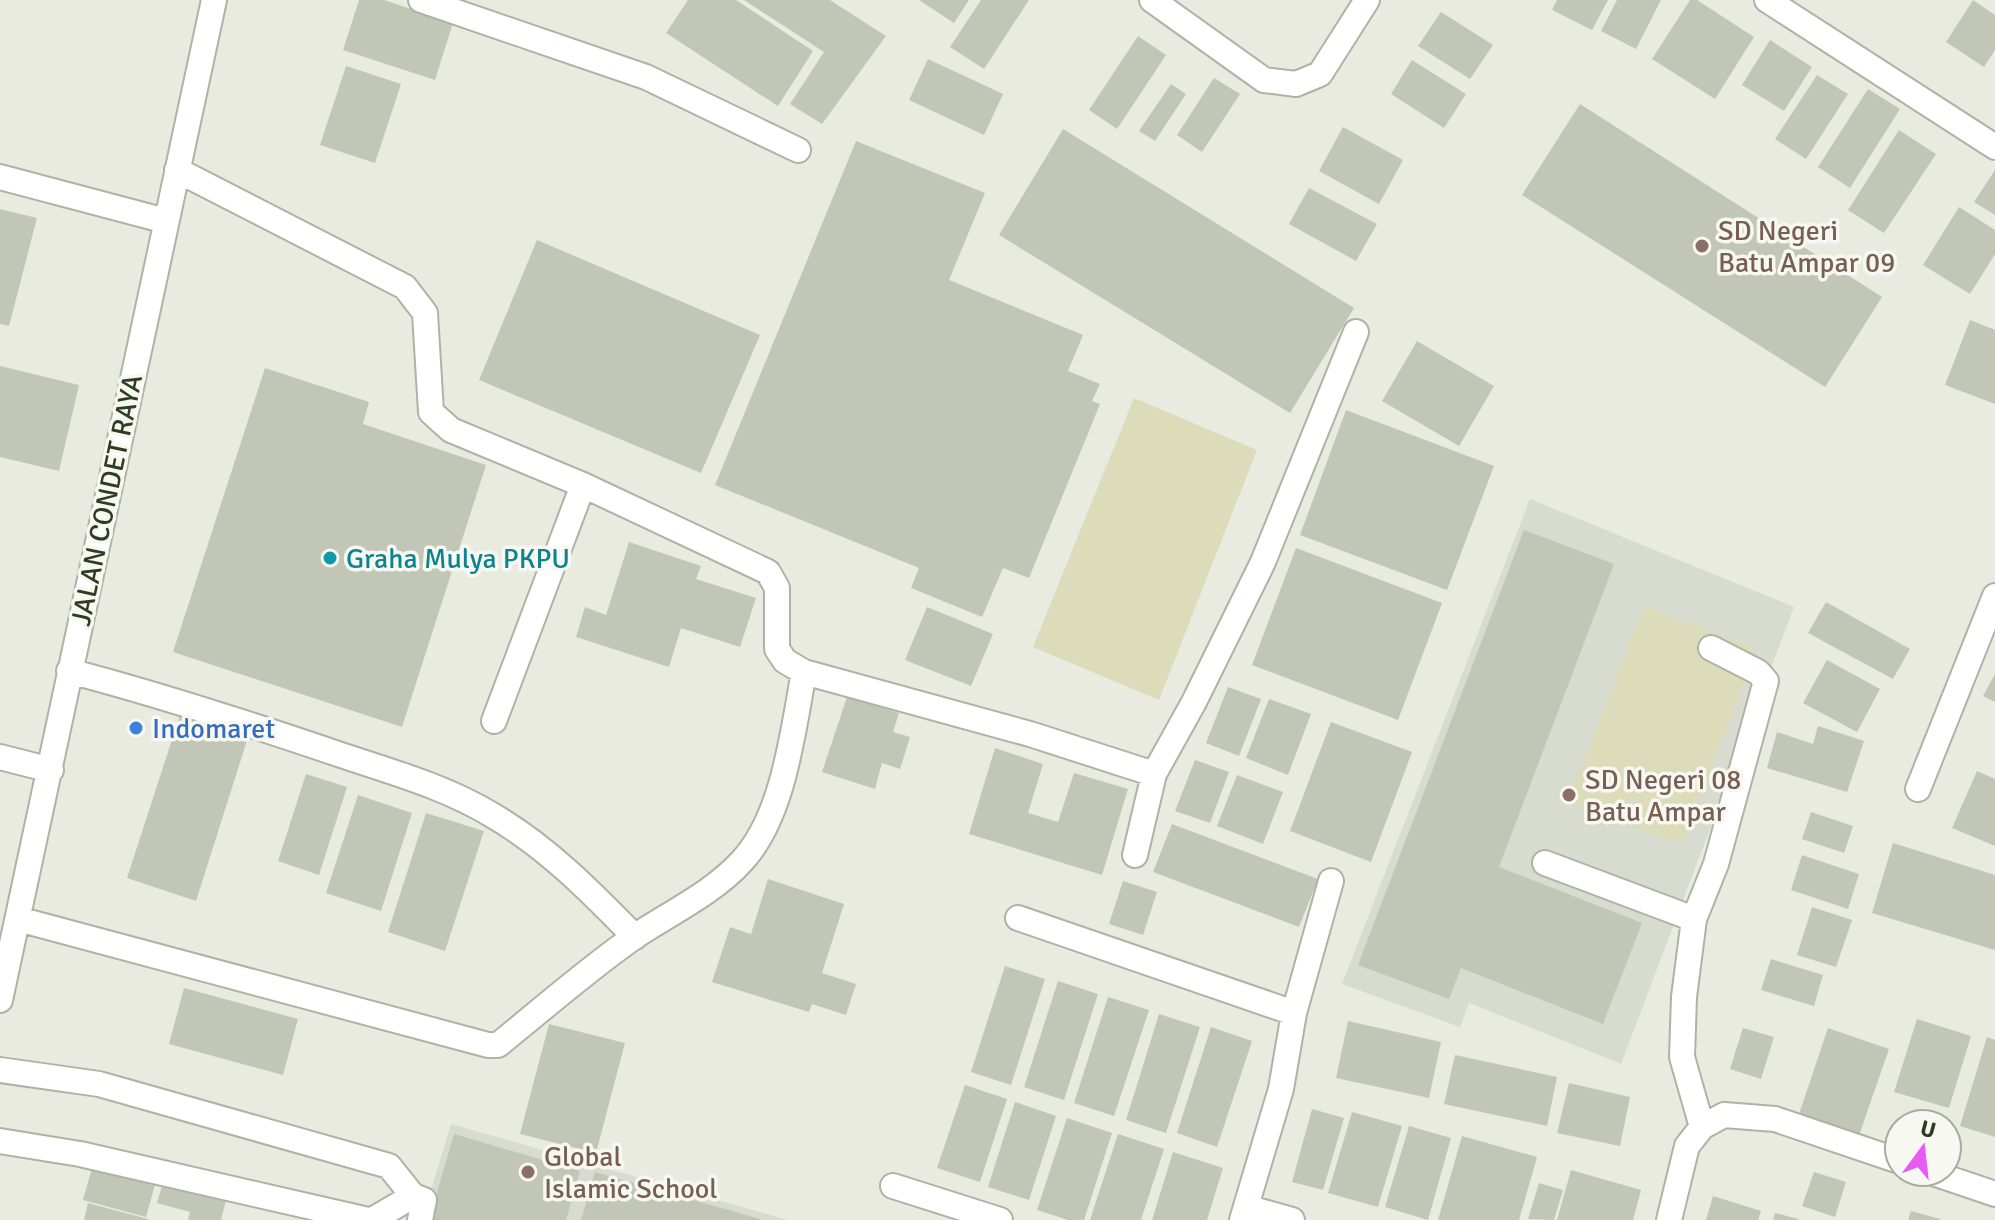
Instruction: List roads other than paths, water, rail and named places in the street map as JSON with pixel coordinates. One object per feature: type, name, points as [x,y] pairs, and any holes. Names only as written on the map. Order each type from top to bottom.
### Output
[{"type":"street","name":"JALAN CONDET RAYA","points":[[0,1000],[214,0]]},
{"type":"street","points":[[421,0],[646,77],[798,150]]},
{"type":"street","points":[[1152,0],[1264,80],[1296,84],[1320,74],[1367,0]]},
{"type":"street","points":[[1767,0],[1995,147]]},
{"type":"street","points":[[177,170],[405,287],[425,313],[431,412],[451,430],[583,485],[768,572],[777,588],[777,649],[785,661],[804,672],[1030,734],[1154,774]]},
{"type":"street","points":[[0,177],[166,221]]},
{"type":"street","points":[[1135,855],[1154,774],[1194,702],[1263,562],[1356,332]]},
{"type":"street","points":[[494,721],[583,485]]},
{"type":"street","points":[[1918,789],[1995,596]]},
{"type":"street","points":[[1702,1127],[1682,1057],[1684,997],[1694,919],[1716,864],[1766,681],[1758,672],[1711,648]]},
{"type":"street","points":[[69,671],[182,700],[433,787],[490,814],[523,835],[588,890],[635,937]]},
{"type":"street","points":[[18,919],[488,1045],[498,1045],[635,937],[743,861],[768,818],[786,764],[804,672]]},
{"type":"street","points":[[0,757],[51,770]]},
{"type":"street","points":[[1545,863],[1694,919]]},
{"type":"street","points":[[1292,1220],[1244,1214],[1281,1089],[1294,1013],[1331,881]]},
{"type":"street","points":[[1018,918],[1294,1013]]},
{"type":"street","points":[[0,1070],[99,1084],[389,1166],[413,1196],[424,1200],[420,1220]]},
{"type":"street","points":[[1669,1220],[1687,1146],[1702,1127],[1724,1115],[1775,1119],[1883,1156]]},
{"type":"street","points":[[0,1141],[80,1154],[370,1220],[413,1196]]},
{"type":"street","points":[[1963,1183],[1995,1194]]},
{"type":"street","points":[[893,1186],[1000,1220]]},
{"type":"place","name":"SD Negeri Batu Ampar 09","points":[[1702,246]]},
{"type":"place","name":"Graha Mulya PKPU","points":[[330,558]]},
{"type":"place","name":"Indomaret","points":[[136,728]]},
{"type":"place","name":"SD Negeri 08 Batu Ampar","points":[[1569,795]]},
{"type":"place","name":"Global Islamic School","points":[[528,1172]]}]
